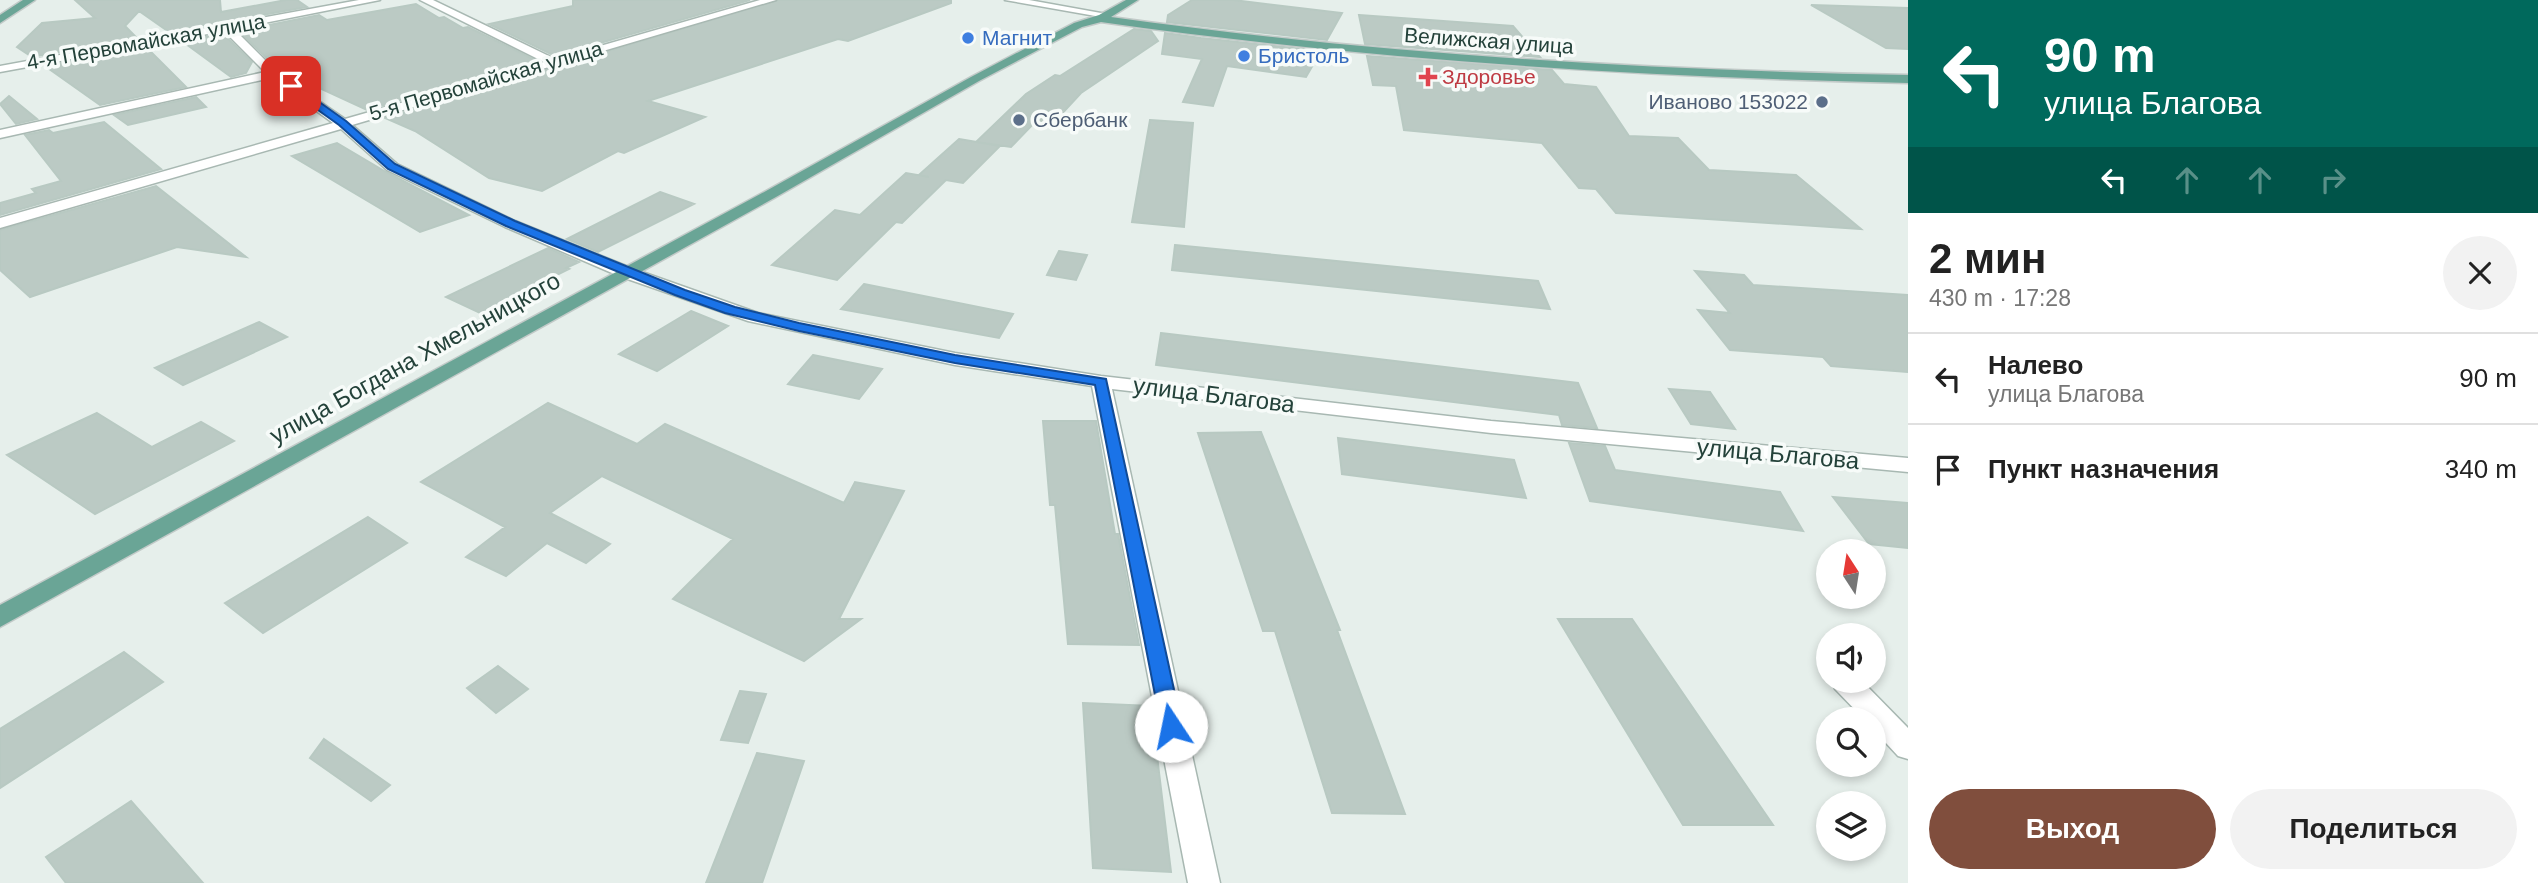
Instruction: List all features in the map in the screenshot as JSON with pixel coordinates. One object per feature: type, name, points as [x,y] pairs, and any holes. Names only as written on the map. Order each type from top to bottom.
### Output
[{"type":"main road","points":[[0,20],[30,0]]},
{"type":"main road","name":"улица Богдана Хмельницкого","points":[[1093,18],[1117,0]]},
{"type":"main road","name":"улица Богдана Хмельницкого","points":[[0,617],[625,272],[1093,18],[1133,0]]},
{"type":"main road","name":"Велижская улица","points":[[1093,18],[1450,52],[1676,64],[1908,72]]},
{"type":"main road","name":"Велижская улица","points":[[1093,18],[1345,49],[1474,59],[1726,75],[1908,79]]},
{"type":"street","name":"4-я Первомайская улица","points":[[0,69],[375,0]]},
{"type":"street","points":[[425,0],[552,62]]},
{"type":"street","name":"5-я Первомайская улица","points":[[0,223],[771,0]]},
{"type":"street","name":"Велижская улица","points":[[1010,0],[1071,10],[1093,18]]},
{"type":"street","name":"улица Благова","points":[[227,28],[274,74],[342,123],[392,167],[510,223],[625,272],[730,310],[955,359],[1101,382],[1491,428],[1908,465]]},
{"type":"street","points":[[0,134],[274,74]]},
{"type":"street","points":[[1101,382],[1203,883]]},
{"type":"street","points":[[1856,693],[1908,747]]},
{"type":"building","points":[[75,0],[220,0],[221,12],[286,0],[297,0],[307,7],[169,32],[139,11],[125,26],[137,38],[32,57],[17,47],[42,23],[95,18]]},
{"type":"building","points":[[573,0],[750,0],[555,56],[489,24],[573,6]]},
{"type":"building","points":[[778,0],[951,0],[951,3],[848,41],[838,39],[648,101],[705,117],[624,153],[618,151],[542,191],[489,178],[415,131],[385,118]]},
{"type":"building","points":[[1192,0],[1233,0],[1342,13],[1327,40],[1167,22],[1168,15]]},
{"type":"building","points":[[416,4],[439,18],[444,17],[463,28],[468,27],[537,61],[367,110],[278,69],[239,31],[319,15],[327,20]]},
{"type":"building","points":[[1811,5],[1908,8],[1908,49],[1886,48]]},
{"type":"building","points":[[1359,15],[1513,26],[1540,57],[1365,44]]},
{"type":"building","points":[[1134,29],[1151,31],[1158,41],[1081,93],[1058,118],[1049,123],[1036,121],[1011,147],[976,142],[1026,94],[1055,75],[1060,76]]},
{"type":"building","points":[[1165,33],[1321,51],[1306,77],[1227,66],[1213,106],[1183,102],[1202,59],[1162,54]]},
{"type":"building","points":[[223,34],[252,62],[246,73],[231,77],[182,41]]},
{"type":"building","points":[[147,48],[186,87],[100,105],[45,66]]},
{"type":"building","points":[[1367,56],[1552,70],[1564,84],[1596,87],[1629,136],[1678,138],[1709,170],[1796,175],[1861,229],[1616,213],[1596,189],[1579,188],[1542,143],[1404,130],[1396,86],[1373,85]]},
{"type":"building","points":[[9,96],[37,119],[16,124],[0,104]]},
{"type":"building","points":[[196,97],[206,107],[128,125],[114,115]]},
{"type":"building","points":[[1150,120],[1193,123],[1184,227],[1132,222]]},
{"type":"building","points":[[104,122],[161,169],[0,215],[0,203],[36,193],[32,189],[61,181],[25,135],[49,130],[53,133]]},
{"type":"building","points":[[959,139],[1000,146],[963,183],[946,180],[902,223],[896,222],[837,280],[772,265],[835,210],[860,215],[906,173],[929,177],[919,175]]},
{"type":"building","points":[[337,143],[469,215],[420,232],[292,156]]},
{"type":"building","points":[[156,186],[246,257],[177,247],[30,297],[0,270],[0,230]]},
{"type":"building","points":[[660,192],[694,204],[598,252],[567,239]]},
{"type":"building","points":[[1175,245],[1538,281],[1550,309],[1172,270]]},
{"type":"building","points":[[548,248],[579,262],[480,313],[446,297]]},
{"type":"building","points":[[1059,251],[1087,255],[1076,280],[1047,275]]},
{"type":"building","points":[[1695,271],[1744,275],[1753,285],[1908,295],[1908,372],[1831,366],[1823,357],[1730,350],[1698,310],[1730,313]]},
{"type":"building","points":[[864,284],[1013,314],[999,338],[841,309]]},
{"type":"building","points":[[691,311],[728,326],[657,371],[619,354]]},
{"type":"building","points":[[259,322],[287,337],[183,385],[155,368]]},
{"type":"building","points":[[1161,333],[1578,383],[1597,428],[1562,425],[1559,415],[1156,365]]},
{"type":"building","points":[[813,355],[882,369],[859,399],[788,384]]},
{"type":"building","points":[[1669,389],[1710,392],[1735,429],[1691,424]]},
{"type":"building","points":[[548,403],[637,444],[665,424],[844,503],[855,482],[904,491],[839,619],[861,619],[804,661],[673,599],[733,539],[602,476],[550,513],[610,544],[586,563],[547,543],[506,576],[466,557],[505,527],[421,482]]},
{"type":"building","points":[[97,413],[152,447],[201,422],[234,441],[95,514],[7,455]]},
{"type":"building","points":[[1043,421],[1096,421],[1115,534],[1118,534],[1139,645],[1068,644],[1055,505],[1050,505]]},
{"type":"building","points":[[1261,432],[1340,630],[1337,630],[1405,814],[1332,813],[1275,631],[1263,631],[1198,433]]},
{"type":"building","points":[[1338,438],[1514,460],[1526,498],[1342,474]]},
{"type":"building","points":[[1569,443],[1605,446],[1615,470],[1780,492],[1803,531],[1590,501]]},
{"type":"building","points":[[1833,497],[1908,503],[1908,548],[1886,546],[1886,539],[1865,539]]},
{"type":"building","points":[[368,517],[407,543],[263,633],[225,603]]},
{"type":"building","points":[[1558,619],[1632,619],[1773,825],[1683,825]]},
{"type":"building","points":[[124,652],[163,682],[0,788],[0,729]]},
{"type":"building","points":[[498,666],[528,689],[496,713],[467,688]]},
{"type":"building","points":[[740,691],[766,694],[748,743],[721,740]]},
{"type":"building","points":[[1083,703],[1151,706],[1171,872],[1093,868]]},
{"type":"building","points":[[324,739],[390,785],[371,801],[310,758]]},
{"type":"building","points":[[757,753],[804,761],[762,883],[706,883]]},
{"type":"building","points":[[131,801],[203,883],[66,883],[46,857]]},
{"type":"place","name":"Магнит","points":[[968,38]]},
{"type":"place","name":"Бристоль","points":[[1244,56]]},
{"type":"place","name":"Здоровье","points":[[1428,77]]},
{"type":"place","name":"Иваново 153022","points":[[1822,102]]},
{"type":"place","name":"Сбербанк","points":[[1019,120]]},
{"type":"route","points":[[291,86],[342,123],[392,167],[510,223],[680,293],[754,317],[799,327],[955,359],[1101,382],[1171,726]]}]
